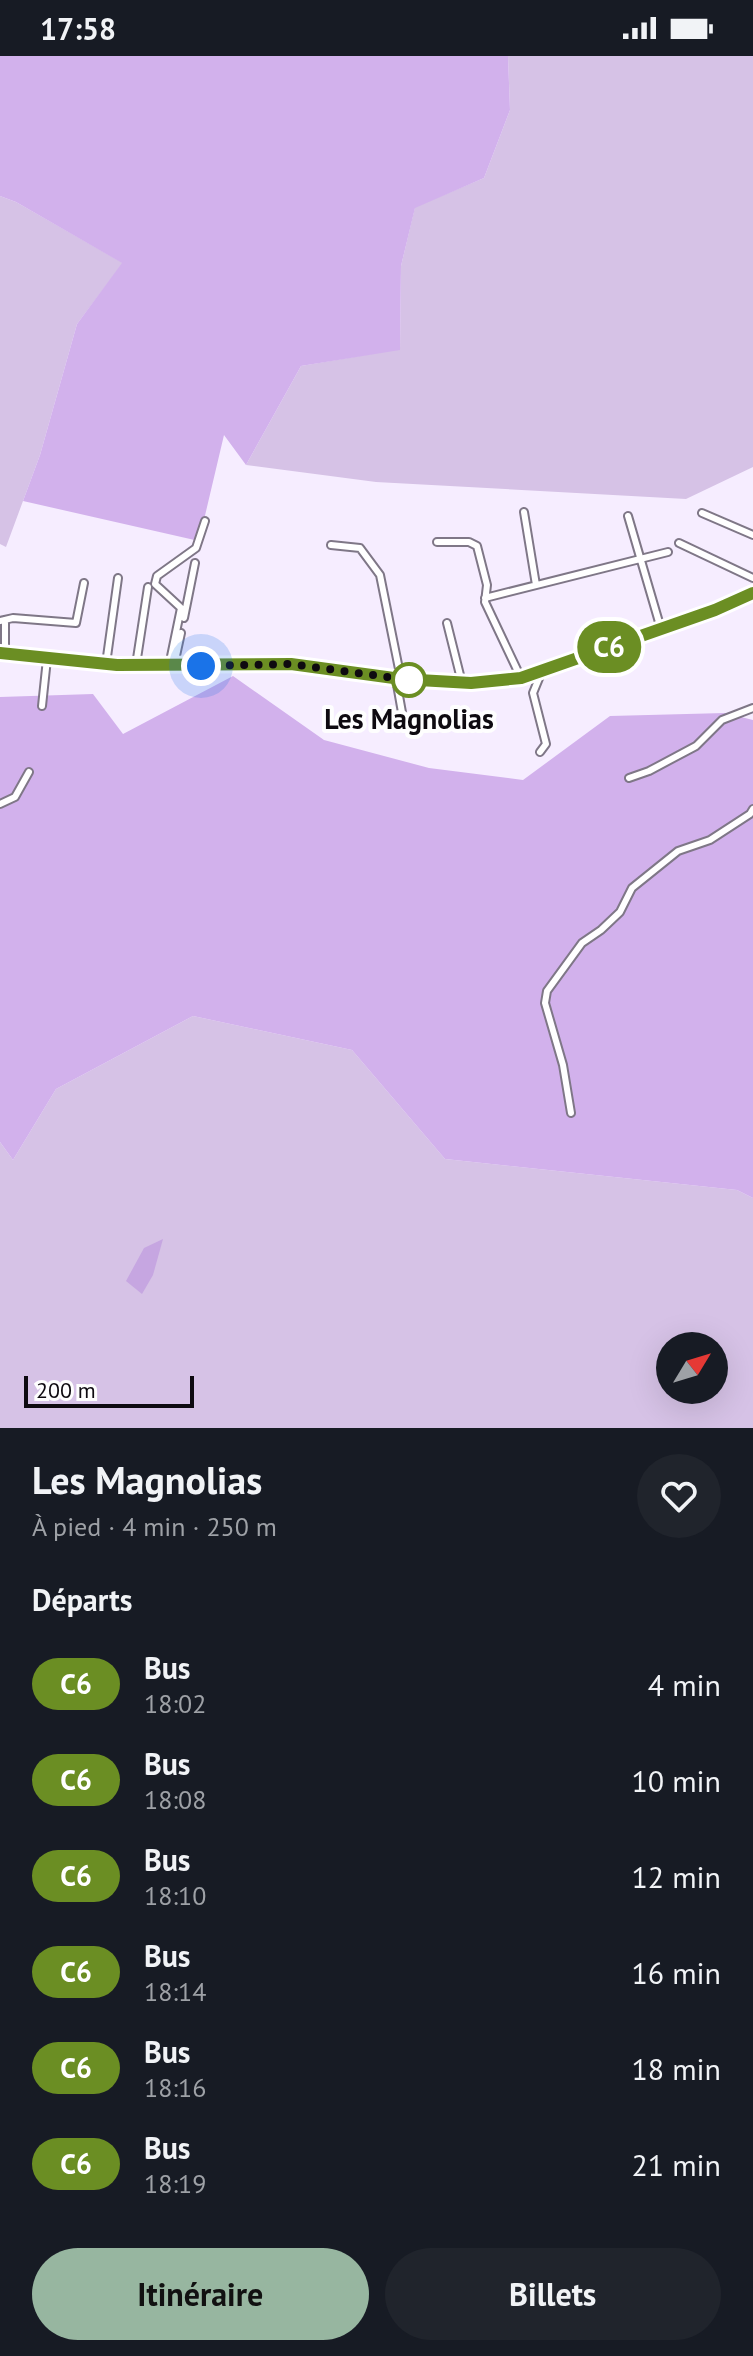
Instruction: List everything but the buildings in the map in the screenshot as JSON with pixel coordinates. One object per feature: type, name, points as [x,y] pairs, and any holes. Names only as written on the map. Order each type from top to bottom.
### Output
[{"type":"street","points":[[524,512],[536,585]]},
{"type":"street","points":[[702,513],[753,535]]},
{"type":"street","points":[[628,516],[661,629]]},
{"type":"street","points":[[172,666],[181,608],[155,584],[157,576],[196,548],[205,521]]},
{"type":"street","points":[[437,542],[469,542],[477,546],[487,585],[487,607],[521,678]]},
{"type":"street","points":[[679,543],[753,578]]},
{"type":"street","points":[[331,545],[360,548],[380,575],[403,718]]},
{"type":"street","points":[[485,598],[668,552]]},
{"type":"street","points":[[172,666],[195,563]]},
{"type":"street","points":[[106,664],[118,578]]},
{"type":"street","points":[[84,583],[76,623],[13,618],[2,621],[3,653],[106,664],[291,664],[398,679],[462,683],[521,678],[753,593]]},
{"type":"street","points":[[136,665],[148,587]]},
{"type":"street","points":[[447,623],[462,683]]},
{"type":"street","points":[[42,706],[47,659]]},
{"type":"street","points":[[540,752],[546,744],[533,693],[542,671]]},
{"type":"street","points":[[629,778],[696,746],[722,720],[753,708]]},
{"type":"street","points":[[0,804],[15,797],[29,772]]},
{"type":"street","points":[[571,1113],[563,1065],[545,1003],[547,991],[582,943],[620,912],[632,888],[678,851],[710,840],[753,809]]},
{"type":"shaded area","points":[[0,56],[508,56],[510,110],[484,178],[415,208],[401,266],[400,350],[301,366],[246,465],[224,435],[199,541],[23,501],[40,455],[77,324],[122,263],[16,202],[0,196]]},
{"type":"shaded area","points":[[508,56],[753,56],[753,467],[686,499],[376,482],[246,465],[301,366],[400,349],[401,266],[415,207],[484,178],[510,110]]},
{"type":"shaded area","points":[[0,196],[123,263],[77,324],[40,455],[6,547],[0,544]]},
{"type":"shaded area","points":[[233,676],[324,740],[429,768],[523,780],[610,716],[725,713],[753,720],[753,1198],[737,1190],[445,1159],[352,1050],[193,1016],[56,1089],[13,1160],[0,1142],[0,697],[93,694],[123,734]]},
{"type":"shaded area","points":[[193,1016],[352,1050],[445,1159],[737,1190],[753,1198],[753,1428],[0,1428],[0,1142],[13,1160],[56,1089]]},
{"type":"shaded area","points":[[163,1239],[153,1275],[142,1294],[126,1281],[144,1248]]},
{"type":"bus line","name":"C6","points":[[0,653],[117,665],[291,664],[401,679],[471,683],[521,678],[715,610],[753,593]]},
{"type":"place","name":"Les Magnolias","points":[[409,680]]},
{"type":"route","points":[[201,666],[291,664],[409,680]]}]
